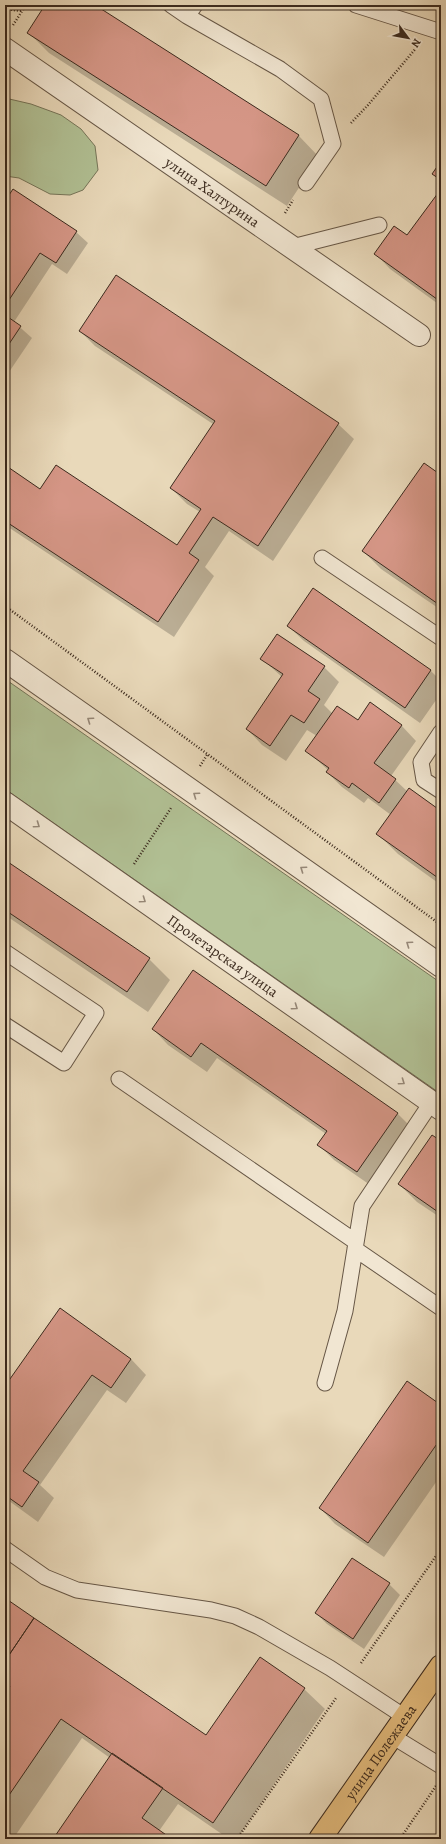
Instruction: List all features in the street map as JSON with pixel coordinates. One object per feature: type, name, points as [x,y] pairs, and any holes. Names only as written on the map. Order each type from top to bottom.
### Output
[{"type":"main road","name":"улица Полежаева","points":[[320,1839],[441,1666]]},
{"type":"street","name":"улица Халтурина","points":[[5,50],[419,335]]},
{"type":"street","points":[[5,660],[441,966]]},
{"type":"street","name":"Пролетарская улица","points":[[5,803],[436,1106]]},
{"type":"lane","points":[[171,5],[191,10],[280,69],[321,99],[333,144],[306,183]]},
{"type":"lane","points":[[356,5],[436,30]]},
{"type":"lane","points":[[292,247],[379,225]]},
{"type":"lane","points":[[322,558],[441,638]]},
{"type":"lane","points":[[441,732],[421,762],[424,780],[441,791]]},
{"type":"lane","points":[[5,1025],[64,1064],[96,1013],[8,959]]},
{"type":"lane","points":[[119,1079],[355,1245],[441,1308]]},
{"type":"lane","points":[[325,1383],[345,1310],[362,1206],[436,1106]]},
{"type":"lane","points":[[5,1549],[45,1577],[77,1590],[211,1610],[235,1616],[259,1627],[330,1668],[406,1717]]},
{"type":"lane","points":[[392,1736],[441,1766]]},
{"type":"path","points":[[5,9],[22,11],[26,5]]},
{"type":"path","points":[[333,144],[436,30]]},
{"type":"path","points":[[271,233],[306,183]]},
{"type":"path","points":[[5,606],[441,925]]},
{"type":"path","points":[[121,884],[207,755]]},
{"type":"path","points":[[400,1839],[437,1785]]},
{"type":"green space","points":[[5,98],[31,104],[61,115],[81,129],[95,146],[98,170],[83,190],[70,195],[50,194],[19,178],[5,176]]},
{"type":"green space","points":[[5,679],[441,983],[441,1094],[5,789]]},
{"type":"building","points":[[45,5],[95,5],[299,135],[266,186],[27,33]]},
{"type":"building","points":[[441,161],[441,180],[432,174]]},
{"type":"building","points":[[13,189],[77,231],[56,263],[40,253],[5,306],[5,201]]},
{"type":"building","points":[[441,189],[441,302],[374,254],[394,226],[407,235]]},
{"type":"building","points":[[116,275],[339,423],[258,546],[213,517],[189,553],[199,560],[158,622],[5,521],[5,465],[40,489],[56,465],[177,545],[201,509],[170,488],[215,421],[79,331]]},
{"type":"building","points":[[5,315],[21,326],[5,350]]},
{"type":"building","points":[[424,463],[441,475],[441,606],[362,551]]},
{"type":"building","points":[[313,588],[431,670],[405,708],[287,626]]},
{"type":"building","points":[[277,634],[325,666],[308,691],[320,699],[304,723],[291,715],[270,746],[246,729],[283,674],[260,659]]},
{"type":"building","points":[[370,702],[402,725],[374,763],[396,779],[379,803],[352,783],[349,788],[326,772],[329,768],[305,751],[337,706],[358,720]]},
{"type":"building","points":[[409,788],[441,811],[441,880],[376,834]]},
{"type":"building","points":[[5,860],[150,958],[127,992],[5,910]]},
{"type":"building","points":[[193,970],[398,1113],[357,1172],[317,1145],[327,1131],[201,1043],[191,1057],[152,1029]]},
{"type":"building","points":[[432,1135],[441,1141],[441,1214],[398,1184]]},
{"type":"building","points":[[60,1308],[131,1359],[111,1388],[92,1375],[23,1471],[39,1482],[22,1507],[5,1495],[5,1386]]},
{"type":"building","points":[[407,1381],[441,1405],[441,1438],[368,1543],[319,1508]]},
{"type":"building","points":[[352,1558],[390,1583],[353,1639],[315,1613]]},
{"type":"building","points":[[5,1598],[34,1618],[5,1661]]},
{"type":"building","points":[[34,1618],[206,1735],[260,1657],[305,1688],[213,1823],[61,1719],[5,1801],[5,1694],[10,1686],[5,1683],[5,1661]]},
{"type":"building","points":[[112,1753],[163,1788],[142,1818],[172,1839],[53,1839]]}]
